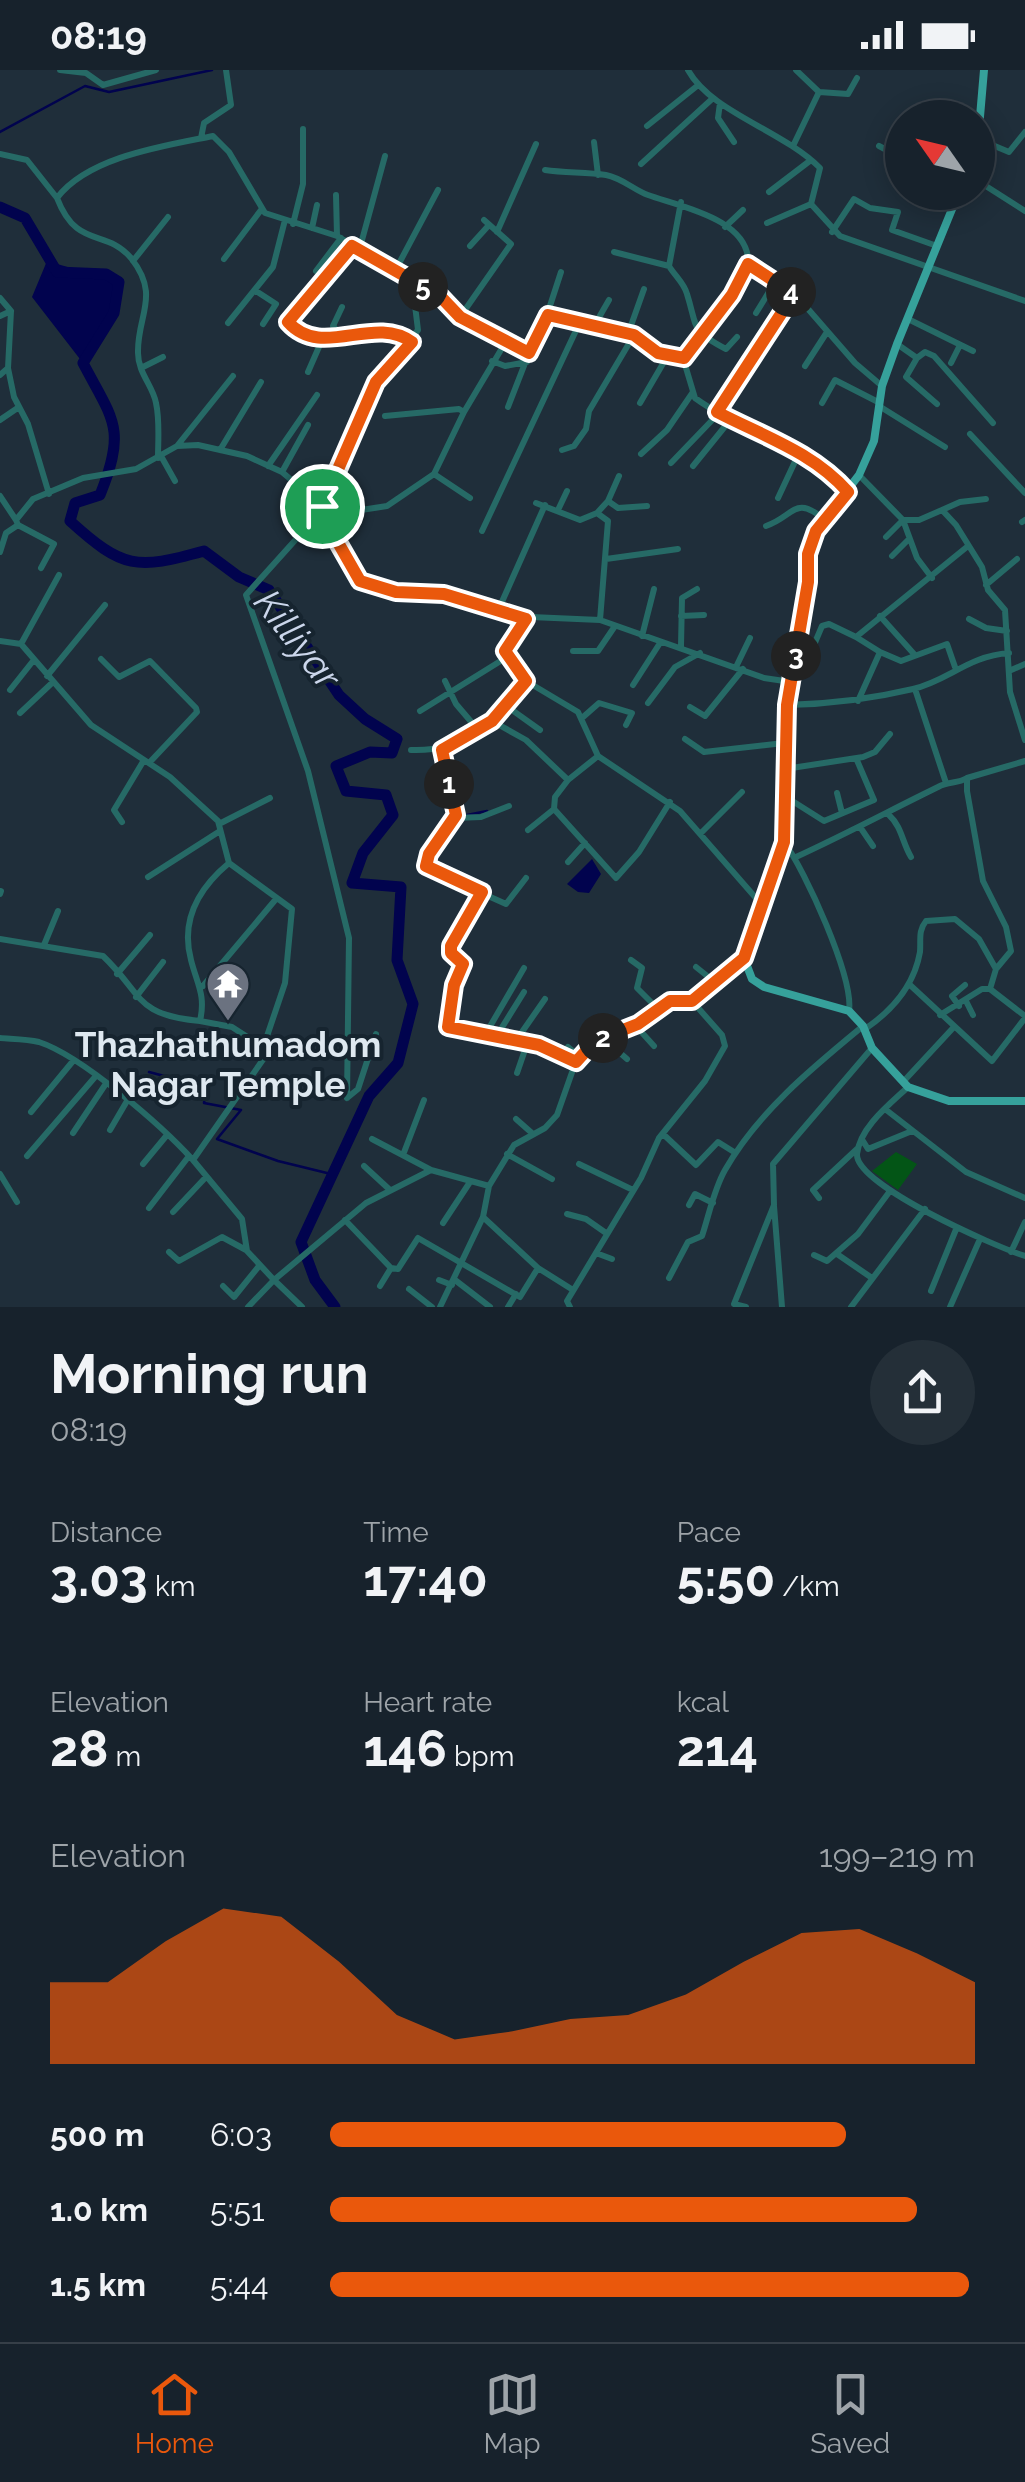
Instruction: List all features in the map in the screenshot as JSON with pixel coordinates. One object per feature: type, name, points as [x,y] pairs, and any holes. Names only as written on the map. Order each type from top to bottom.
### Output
[{"type":"main road","points":[[981,100],[984,70]]},
{"type":"main road","points":[[952,210],[882,386],[874,441],[859,475],[825,520],[808,554],[808,582],[787,705],[784,842],[744,958],[752,979],[764,987],[849,1011],[864,1027],[872,1048],[906,1084],[949,1102],[1025,1102]]},
{"type":"street","points":[[60,70],[86,74],[103,85],[156,70]]},
{"type":"street","points":[[200,138],[206,120],[231,106],[226,70]]},
{"type":"street","points":[[688,70],[697,86],[716,101],[793,146],[822,173],[811,204],[767,222]]},
{"type":"street","points":[[796,70],[819,92],[848,94],[857,78]]},
{"type":"street","points":[[648,126],[697,86]]},
{"type":"street","points":[[793,146],[819,92]]},
{"type":"street","points":[[716,101],[718,118],[734,142]]},
{"type":"street","points":[[641,164],[716,101]]},
{"type":"street","points":[[228,323],[274,267],[303,184],[303,129]]},
{"type":"street","points":[[995,146],[1008,152],[1025,132]]},
{"type":"street","points":[[57,198],[83,172],[111,160],[212,136],[224,146],[260,210],[339,237],[440,296],[460,317],[508,338],[529,353]]},
{"type":"street","points":[[594,142],[598,175]]},
{"type":"street","points":[[497,232],[536,144]]},
{"type":"street","points":[[879,146],[885,149]]},
{"type":"street","points":[[0,154],[27,160],[57,198],[62,215],[81,233],[116,245],[133,261],[149,298],[140,332],[141,368],[156,400],[160,457],[176,482]]},
{"type":"street","points":[[385,156],[355,249],[288,322],[297,332],[322,340],[390,330],[412,342]]},
{"type":"street","points":[[769,192],[811,160]]},
{"type":"street","points":[[545,170],[598,175],[681,202],[741,240],[749,255],[748,264],[732,295],[684,358]]},
{"type":"street","points":[[395,271],[438,190]]},
{"type":"street","points":[[995,191],[1025,210]]},
{"type":"street","points":[[316,270],[339,237],[336,195]]},
{"type":"street","points":[[832,232],[854,199],[870,208],[898,212],[892,230],[937,246]]},
{"type":"street","points":[[669,266],[681,202]]},
{"type":"street","points":[[811,204],[832,232],[930,271],[1025,301]]},
{"type":"street","points":[[312,228],[317,205]]},
{"type":"street","points":[[224,259],[260,210]]},
{"type":"street","points":[[725,227],[743,210]]},
{"type":"street","points":[[133,261],[168,217]]},
{"type":"street","points":[[460,317],[510,244],[487,222],[470,246]]},
{"type":"street","points":[[614,252],[669,266],[686,288],[691,322],[700,336],[726,350],[737,337]]},
{"type":"street","points":[[748,264],[794,294],[882,386]]},
{"type":"street","points":[[508,407],[548,315],[560,272]]},
{"type":"street","points":[[412,282],[419,322],[412,342],[376,382],[322,506],[324,518],[360,581],[396,592],[444,594],[526,619],[600,620],[660,643],[681,646],[791,682],[808,659],[822,626],[829,624],[901,661],[947,644],[955,668]]},
{"type":"street","points":[[756,312],[775,282]]},
{"type":"street","points":[[562,450],[574,446],[586,429],[589,411],[631,334],[644,289]]},
{"type":"street","points":[[256,291],[276,304],[263,324]]},
{"type":"street","points":[[671,463],[718,413],[794,294]]},
{"type":"street","points":[[0,298],[11,311],[8,368],[50,494]]},
{"type":"street","points":[[594,326],[609,300]]},
{"type":"street","points":[[342,307],[333,326],[342,336]]},
{"type":"street","points":[[0,316],[11,311]]},
{"type":"street","points":[[548,315],[631,334],[658,353],[684,358]]},
{"type":"street","points":[[908,319],[973,351]]},
{"type":"street","points":[[482,531],[580,322]]},
{"type":"street","points":[[805,366],[827,332]]},
{"type":"street","points":[[376,1034],[358,1089],[346,1098],[349,938],[308,771],[246,595],[316,517],[387,506],[434,474],[464,412],[508,338]]},
{"type":"street","points":[[308,372],[322,340]]},
{"type":"street","points":[[897,344],[917,358]]},
{"type":"street","points":[[951,363],[960,344]]},
{"type":"street","points":[[936,404],[906,378],[924,352],[934,356],[993,423]]},
{"type":"street","points":[[640,403],[668,355]]},
{"type":"street","points":[[141,368],[163,357]]},
{"type":"street","points":[[684,358],[693,392],[718,413],[769,434],[836,477],[848,492]]},
{"type":"street","points":[[492,361],[505,366],[527,362]]},
{"type":"street","points":[[0,375],[8,368]]},
{"type":"street","points":[[0,552],[6,533],[33,499],[96,475],[116,473],[160,457],[177,446],[233,376]]},
{"type":"street","points":[[822,403],[835,380],[945,447]]},
{"type":"street","points":[[220,450],[261,382]]},
{"type":"street","points":[[641,454],[667,430],[693,392]]},
{"type":"street","points":[[268,466],[317,395]]},
{"type":"street","points":[[0,420],[19,407]]},
{"type":"street","points":[[386,416],[459,409],[464,412]]},
{"type":"street","points":[[694,466],[732,419]]},
{"type":"street","points":[[282,472],[308,425]]},
{"type":"street","points":[[970,434],[1025,493]]},
{"type":"street","points":[[177,446],[236,451],[282,472],[322,506]]},
{"type":"street","points":[[778,498],[799,453]]},
{"type":"street","points":[[434,474],[470,498]]},
{"type":"street","points":[[859,475],[902,520],[932,578]]},
{"type":"street","points":[[497,612],[540,504],[580,520],[597,513],[608,501],[619,476]]},
{"type":"street","points":[[558,510],[567,492]]},
{"type":"street","points":[[0,496],[17,522],[54,544],[41,568]]},
{"type":"street","points":[[886,538],[902,520],[919,520],[960,502],[986,498]]},
{"type":"street","points":[[608,501],[618,508],[647,506]]},
{"type":"street","points":[[766,526],[797,507],[810,507],[825,520]]},
{"type":"street","points":[[942,510],[982,567],[986,585],[1005,610],[1010,692],[1025,740]]},
{"type":"street","points":[[597,513],[608,521],[600,620]]},
{"type":"street","points":[[892,556],[909,539]]},
{"type":"street","points":[[856,638],[968,546]]},
{"type":"street","points":[[606,558],[678,549]]},
{"type":"street","points":[[986,585],[1017,560]]},
{"type":"street","points":[[20,644],[59,574]]},
{"type":"street","points":[[642,636],[654,589]]},
{"type":"street","points":[[681,646],[682,598],[697,589]]},
{"type":"street","points":[[20,713],[105,605]]},
{"type":"street","points":[[681,616],[704,615]]},
{"type":"street","points":[[880,616],[914,654]]},
{"type":"street","points":[[969,618],[986,628],[1007,632]]},
{"type":"street","points":[[526,619],[506,645],[507,657],[526,681],[584,720],[598,756],[670,802],[762,904]]},
{"type":"street","points":[[573,651],[598,652],[615,626]]},
{"type":"street","points":[[690,708],[706,716],[740,668],[750,638]]},
{"type":"street","points":[[0,641],[20,644],[91,725],[146,761],[219,828],[229,863],[292,908],[285,983],[264,1045]]},
{"type":"street","points":[[634,686],[660,643]]},
{"type":"street","points":[[858,701],[880,652]]},
{"type":"street","points":[[648,703],[676,666],[700,653]]},
{"type":"street","points":[[787,705],[858,701],[915,689],[955,668],[1009,653]]},
{"type":"street","points":[[420,710],[507,657]]},
{"type":"street","points":[[101,659],[119,678],[150,660],[197,712],[146,761],[114,810],[122,822]]},
{"type":"street","points":[[10,690],[33,661]]},
{"type":"street","points":[[1009,671],[1025,664]]},
{"type":"street","points":[[445,681],[450,694],[479,731]]},
{"type":"street","points":[[411,750],[442,750],[479,731],[526,681]]},
{"type":"street","points":[[915,689],[946,783]]},
{"type":"street","points":[[584,720],[599,703],[632,713],[626,725]]},
{"type":"street","points":[[505,706],[540,730]]},
{"type":"street","points":[[492,721],[526,740],[568,780]]},
{"type":"street","points":[[785,769],[875,752],[890,734]]},
{"type":"street","points":[[685,739],[704,752],[784,743]]},
{"type":"street","points":[[442,750],[454,818],[429,854],[426,866],[506,904],[526,878]]},
{"type":"street","points":[[528,830],[554,808],[555,798],[568,780],[598,756]]},
{"type":"street","points":[[786,797],[824,821],[874,800],[856,758]]},
{"type":"street","points":[[796,858],[889,815],[946,783],[956,785],[1025,761]]},
{"type":"street","points":[[968,778],[984,882],[1006,927],[1011,951],[996,970],[990,989]]},
{"type":"street","points":[[700,834],[742,792]]},
{"type":"street","points":[[837,793],[842,813]]},
{"type":"street","points":[[148,877],[270,798]]},
{"type":"street","points":[[554,808],[610,875],[619,876],[670,802]]},
{"type":"street","points":[[454,818],[481,816],[509,806]]},
{"type":"street","points":[[889,815],[901,830],[901,841],[910,858]]},
{"type":"street","points":[[860,827],[873,846]]},
{"type":"street","points":[[784,842],[796,858],[847,981],[849,1011]]},
{"type":"street","points":[[568,862],[585,843]]},
{"type":"street","points":[[200,1021],[202,986],[191,961],[193,908],[206,882],[229,863]]},
{"type":"street","points":[[482,892],[451,946],[451,953],[463,964],[448,1015],[450,1030],[527,1044],[578,1059]]},
{"type":"street","points":[[202,986],[276,899]]},
{"type":"street","points":[[44,945],[58,911]]},
{"type":"street","points":[[668,1278],[688,1242],[702,1236],[723,1172],[756,1126],[801,1077],[892,1007],[909,984],[919,954],[920,928],[926,921],[955,920],[979,938],[996,970]]},
{"type":"street","points":[[117,974],[150,936]]},
{"type":"street","points":[[0,939],[103,956],[136,997],[166,1018],[232,1027],[264,1045],[268,1054],[149,1208]]},
{"type":"street","points":[[440,1307],[483,1216],[489,1186],[506,1154],[556,1114],[578,1059],[600,1039],[634,1025],[670,1001],[692,1001],[744,958]]},
{"type":"street","points":[[630,960],[642,968],[637,988],[658,1009]]},
{"type":"street","points":[[136,997],[163,962]]},
{"type":"street","points":[[696,967],[716,983]]},
{"type":"street","points":[[484,1035],[524,968]]},
{"type":"street","points":[[909,984],[940,1015],[953,1028],[992,1062],[1025,1017],[990,989],[982,989],[940,1015]]},
{"type":"street","points":[[965,985],[952,996],[973,1015]]},
{"type":"street","points":[[496,1038],[524,992]]},
{"type":"street","points":[[516,1042],[546,999]]},
{"type":"street","points":[[570,1307],[566,1301],[663,1134],[725,1046],[722,1035],[692,1001]]},
{"type":"street","points":[[588,1025],[627,1059]]},
{"type":"street","points":[[634,1025],[654,1046]]},
{"type":"street","points":[[819,1198],[812,1190],[860,1144],[953,1028]]},
{"type":"street","points":[[0,1038],[38,1042],[73,1061],[167,1135],[242,1219],[247,1251]]},
{"type":"street","points":[[518,1073],[527,1044]]},
{"type":"street","points":[[568,1047],[578,1059]]},
{"type":"street","points":[[782,1307],[773,1164],[872,1048]]},
{"type":"street","points":[[30,1112],[73,1061]]},
{"type":"street","points":[[27,1156],[94,1077]]},
{"type":"street","points":[[72,1133],[105,1085]]},
{"type":"street","points":[[110,1130],[126,1100]]},
{"type":"street","points":[[403,1155],[424,1100]]},
{"type":"street","points":[[885,1109],[966,1172],[1025,1198]]},
{"type":"street","points":[[516,1119],[533,1134]]},
{"type":"street","points":[[860,1144],[868,1148],[912,1131]]},
{"type":"street","points":[[663,1134],[696,1165],[718,1142],[734,1152]]},
{"type":"street","points":[[143,1164],[167,1135]]},
{"type":"street","points":[[372,1138],[431,1170],[489,1186]]},
{"type":"street","points":[[860,1144],[862,1169],[890,1191],[980,1240],[1025,1256]]},
{"type":"street","points":[[506,1154],[552,1180]]},
{"type":"street","points":[[579,1164],[633,1190]]},
{"type":"street","points":[[364,1166],[390,1190]]},
{"type":"street","points":[[248,1307],[345,1220],[390,1190],[431,1170]]},
{"type":"street","points":[[0,1174],[16,1202]]},
{"type":"street","points":[[173,1212],[206,1177]]},
{"type":"street","points":[[443,1223],[470,1182]]},
{"type":"street","points":[[814,1255],[827,1261],[837,1254],[872,1218],[890,1191]]},
{"type":"street","points":[[689,1205],[695,1194],[714,1203]]},
{"type":"street","points":[[746,1307],[734,1304],[774,1205]]},
{"type":"street","points":[[851,1307],[925,1208]]},
{"type":"street","points":[[566,1214],[586,1219],[606,1233]]},
{"type":"street","points":[[483,1216],[538,1268],[572,1290]]},
{"type":"street","points":[[345,1220],[391,1268],[398,1269],[418,1238],[520,1297],[538,1268]]},
{"type":"street","points":[[1011,1252],[1025,1222]]},
{"type":"street","points":[[931,1291],[957,1227]]},
{"type":"street","points":[[170,1252],[179,1261],[222,1238],[247,1251],[302,1307]]},
{"type":"street","points":[[950,1307],[980,1240]]},
{"type":"street","points":[[596,1253],[612,1259]]},
{"type":"street","points":[[837,1254],[872,1278]]},
{"type":"street","points":[[222,1286],[234,1297],[259,1266]]},
{"type":"street","points":[[380,1286],[391,1268]]},
{"type":"street","points":[[439,1280],[453,1282],[490,1307]]},
{"type":"street","points":[[409,1289],[432,1307]]},
{"type":"street","points":[[508,1307],[516,1294]]},
{"type":"green space","points":[[896,1152],[917,1164],[898,1190],[872,1171]]},
{"type":"shaded area","points":[[47,261],[119,282],[114,313],[83,363],[32,297]]},
{"type":"shaded area","points":[[592,859],[601,874],[589,893],[578,892],[567,884]]},
{"type":"waterway","points":[[0,132],[85,86],[109,92],[212,70]]},
{"type":"waterway","name":"Killiyar","points":[[0,207],[25,218],[57,272],[106,274],[119,282],[114,313],[83,363],[109,412],[113,454],[100,495],[75,503],[70,521],[118,557],[146,563],[204,551],[239,577],[269,590],[339,695],[365,719],[397,739],[392,753],[370,752],[336,766],[346,791],[386,795],[393,815],[363,853],[352,883],[401,887],[397,960],[413,1004],[398,1063],[369,1096],[301,1242],[315,1280],[335,1307]]},
{"type":"waterway","points":[[454,768],[462,816],[487,811]]},
{"type":"waterway","points":[[149,1072],[206,1087],[204,1103],[241,1110],[217,1139],[278,1161],[331,1174]]},
{"type":"place","name":"Thazhathumadom Nagar Temple","points":[[228,1022]]},
{"type":"route","points":[[352,246],[440,296],[460,317],[508,338],[529,353],[548,315],[634,335],[658,353],[684,358],[732,295],[748,264],[794,294],[717,412],[769,434],[836,477],[848,492],[816,531],[808,554],[808,582],[787,705],[784,842],[744,958],[710,988],[692,1001],[670,1001],[638,1024],[595,1041],[576,1062],[539,1045],[450,1030],[448,1015],[463,964],[451,953],[451,946],[482,892],[431,872],[426,866],[429,854],[456,815],[442,750],[492,721],[526,681],[505,651],[526,619],[444,594],[396,592],[360,581],[324,518],[322,506],[366,400],[388,364],[412,342],[390,330],[322,340],[297,332],[288,322],[352,246]]}]
